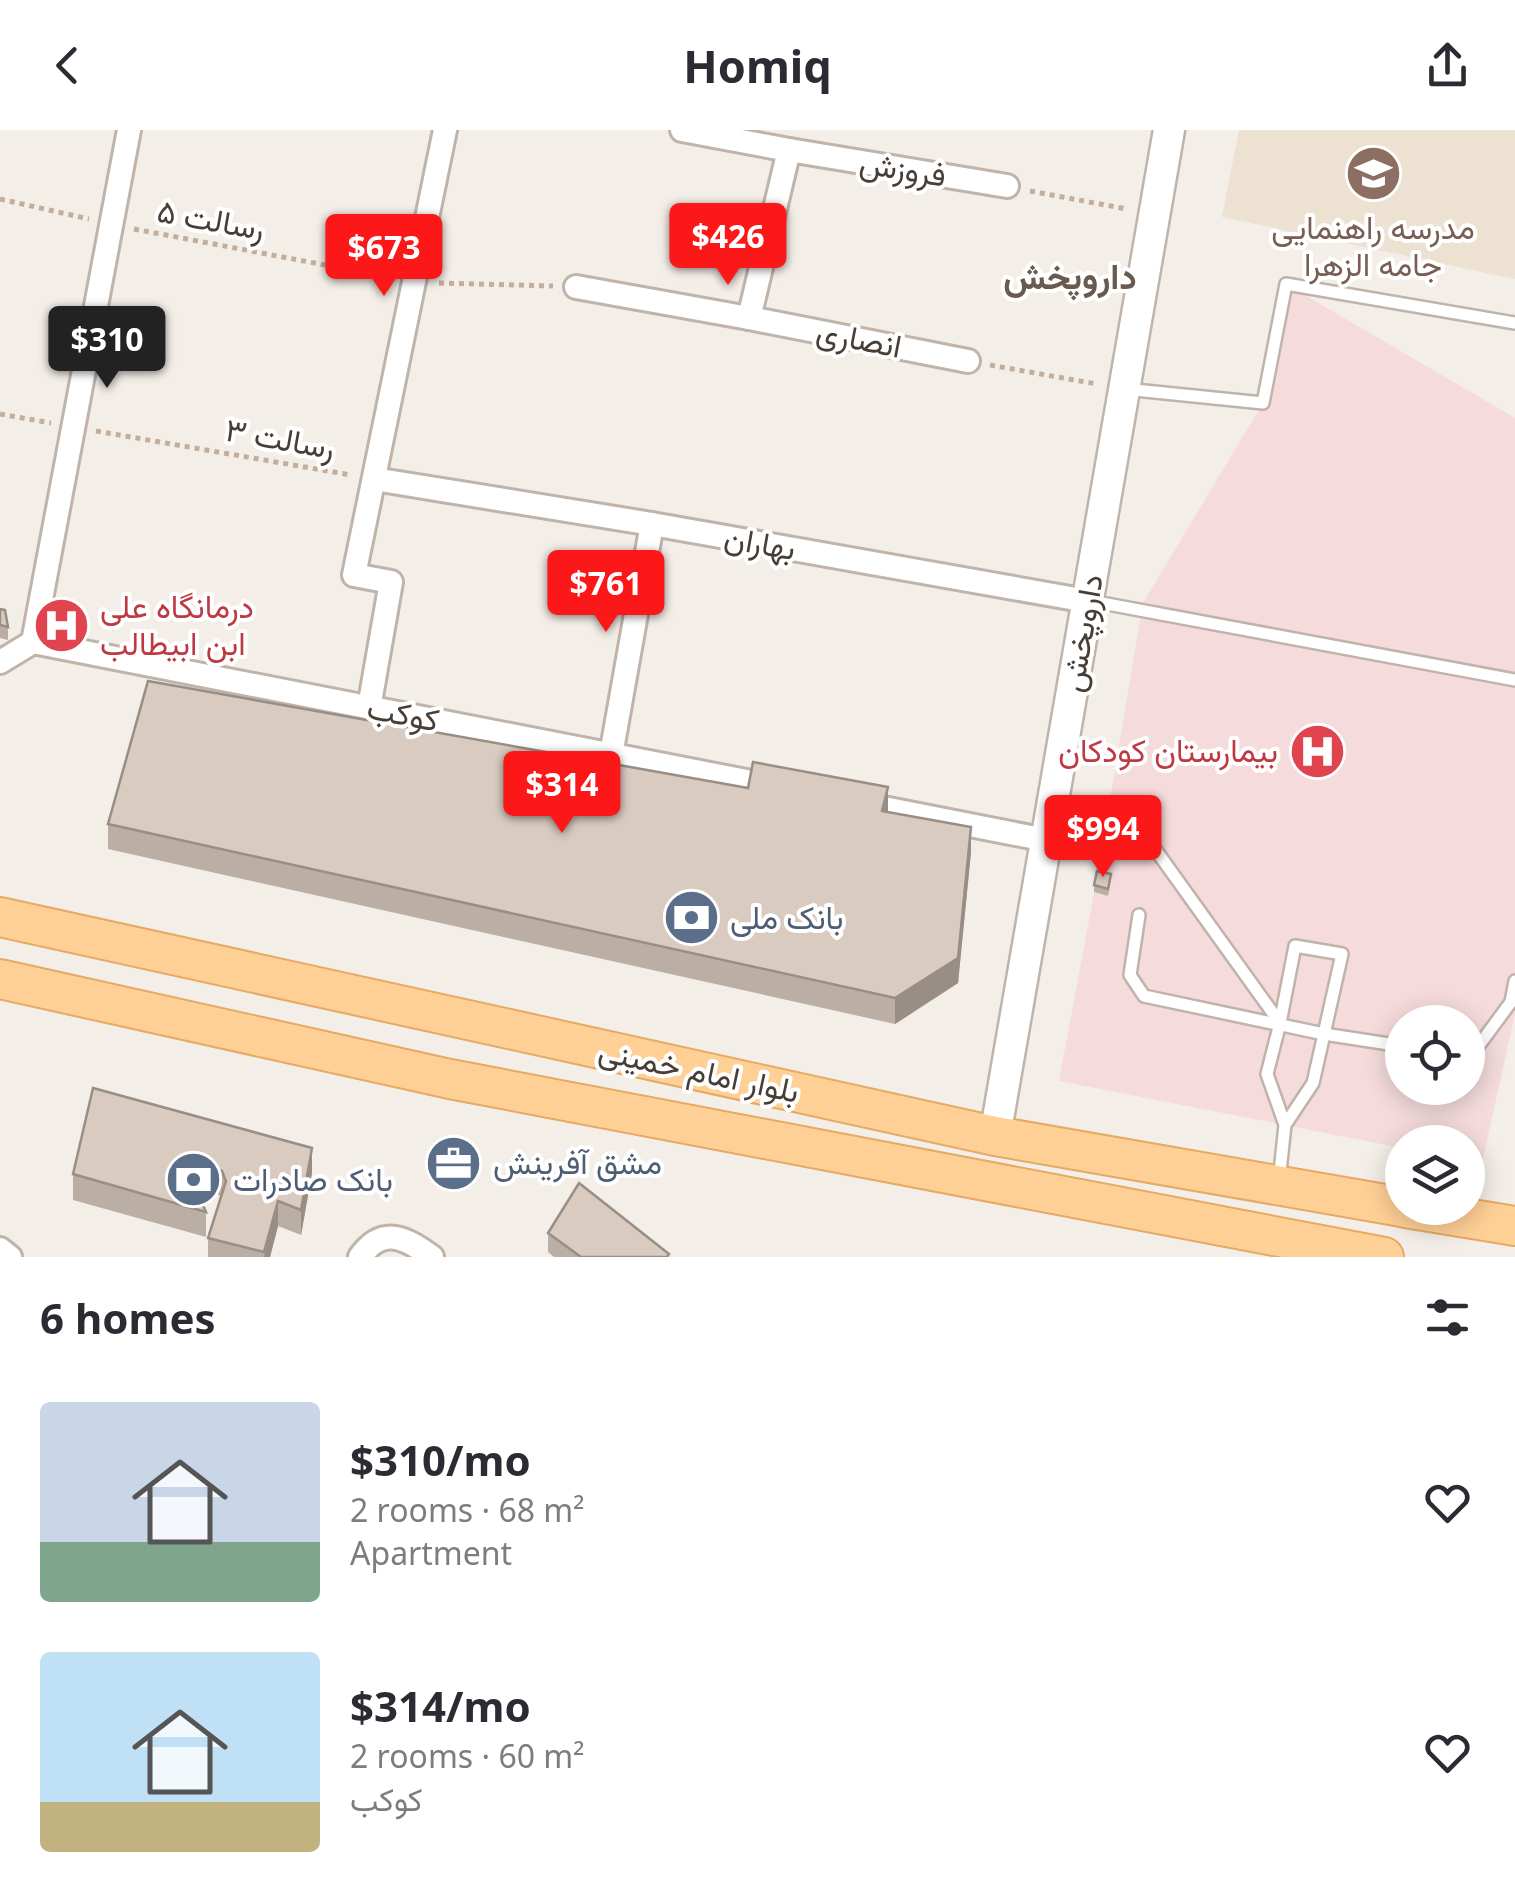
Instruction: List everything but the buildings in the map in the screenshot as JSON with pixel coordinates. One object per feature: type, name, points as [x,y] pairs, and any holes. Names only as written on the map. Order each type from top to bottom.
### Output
[{"type":"main road","name":"بلوار امام خمینی","points":[[0,917],[995,1136],[1385,1204]]},
{"type":"main road","name":"بلوار امام خمینی","points":[[0,979],[450,1078],[1317,1251],[1384,1257]]},
{"type":"main road","name":"بلوار امام خمینی","points":[[1485,1221],[1515,1226]]},
{"type":"street","points":[[0,662],[33,642],[129,130]]},
{"type":"street","points":[[370,708],[391,582],[354,575],[445,130]]},
{"type":"street","name":"فروزش","points":[[682,130],[1007,186]]},
{"type":"street","name":"داروپخش","points":[[995,1136],[1169,130]]},
{"type":"street","points":[[750,318],[789,150]]},
{"type":"street","name":"انصاری","points":[[576,287],[968,361]]},
{"type":"street","name":"بهاران","points":[[374,479],[1087,600]]},
{"type":"street","points":[[611,755],[652,524]]},
{"type":"street","name":"کوکب","points":[[33,642],[800,792]]},
{"type":"street","points":[[838,799],[1046,840]]},
{"type":"street","points":[[360,1257],[368,1246],[388,1237],[407,1239],[432,1257]]},
{"type":"street","points":[[0,1250],[10,1257]]},
{"type":"lane","points":[[1125,389],[1263,403],[1286,284],[1515,323]]},
{"type":"lane","points":[[1087,600],[1515,680]]},
{"type":"lane","points":[[1150,804],[1145,835],[1280,1024]]},
{"type":"lane","points":[[1139,915],[1130,975],[1144,996],[1385,1043]]},
{"type":"lane","points":[[1278,1186],[1285,1125],[1268,1074],[1294,946],[1342,954],[1313,1083],[1285,1125]]},
{"type":"lane","points":[[1485,1036],[1511,1002],[1515,981]]},
{"type":"path","points":[[1007,186],[1155,214]]},
{"type":"path","name":"رسالت ۵","points":[[0,199],[414,282],[576,287]]},
{"type":"path","points":[[968,361],[1125,389]]},
{"type":"path","name":"رسالت ۳","points":[[0,414],[374,479]]},
{"type":"shaded area","name":"مدرسه راهنمایی جامه الزهرا","points":[[1239,130],[1515,130],[1515,279],[1222,217]]},
{"type":"shaded area","name":"بیمارستان کودکان","points":[[1286,284],[1515,418],[1515,1014],[1485,1149],[1485,1125],[1385,1125],[1385,1145],[1059,1081],[1143,603],[1263,403]]},
{"type":"place","name":"مدرسه راهنمایی جامه الزهرا","points":[[1373,174]]},
{"type":"place","name":"درمانگاه علی ابن ابیطالب","points":[[61,625]]},
{"type":"place","name":"بیمارستان کودکان","points":[[1317,751]]},
{"type":"place","name":"بانک ملی","points":[[691,918]]},
{"type":"place","name":"مشق آفرینش","points":[[454,1163]]},
{"type":"place","name":"بانک صادرات","points":[[194,1180]]},
{"type":"district","name":"داروپخش","points":[[1070,277]]}]
